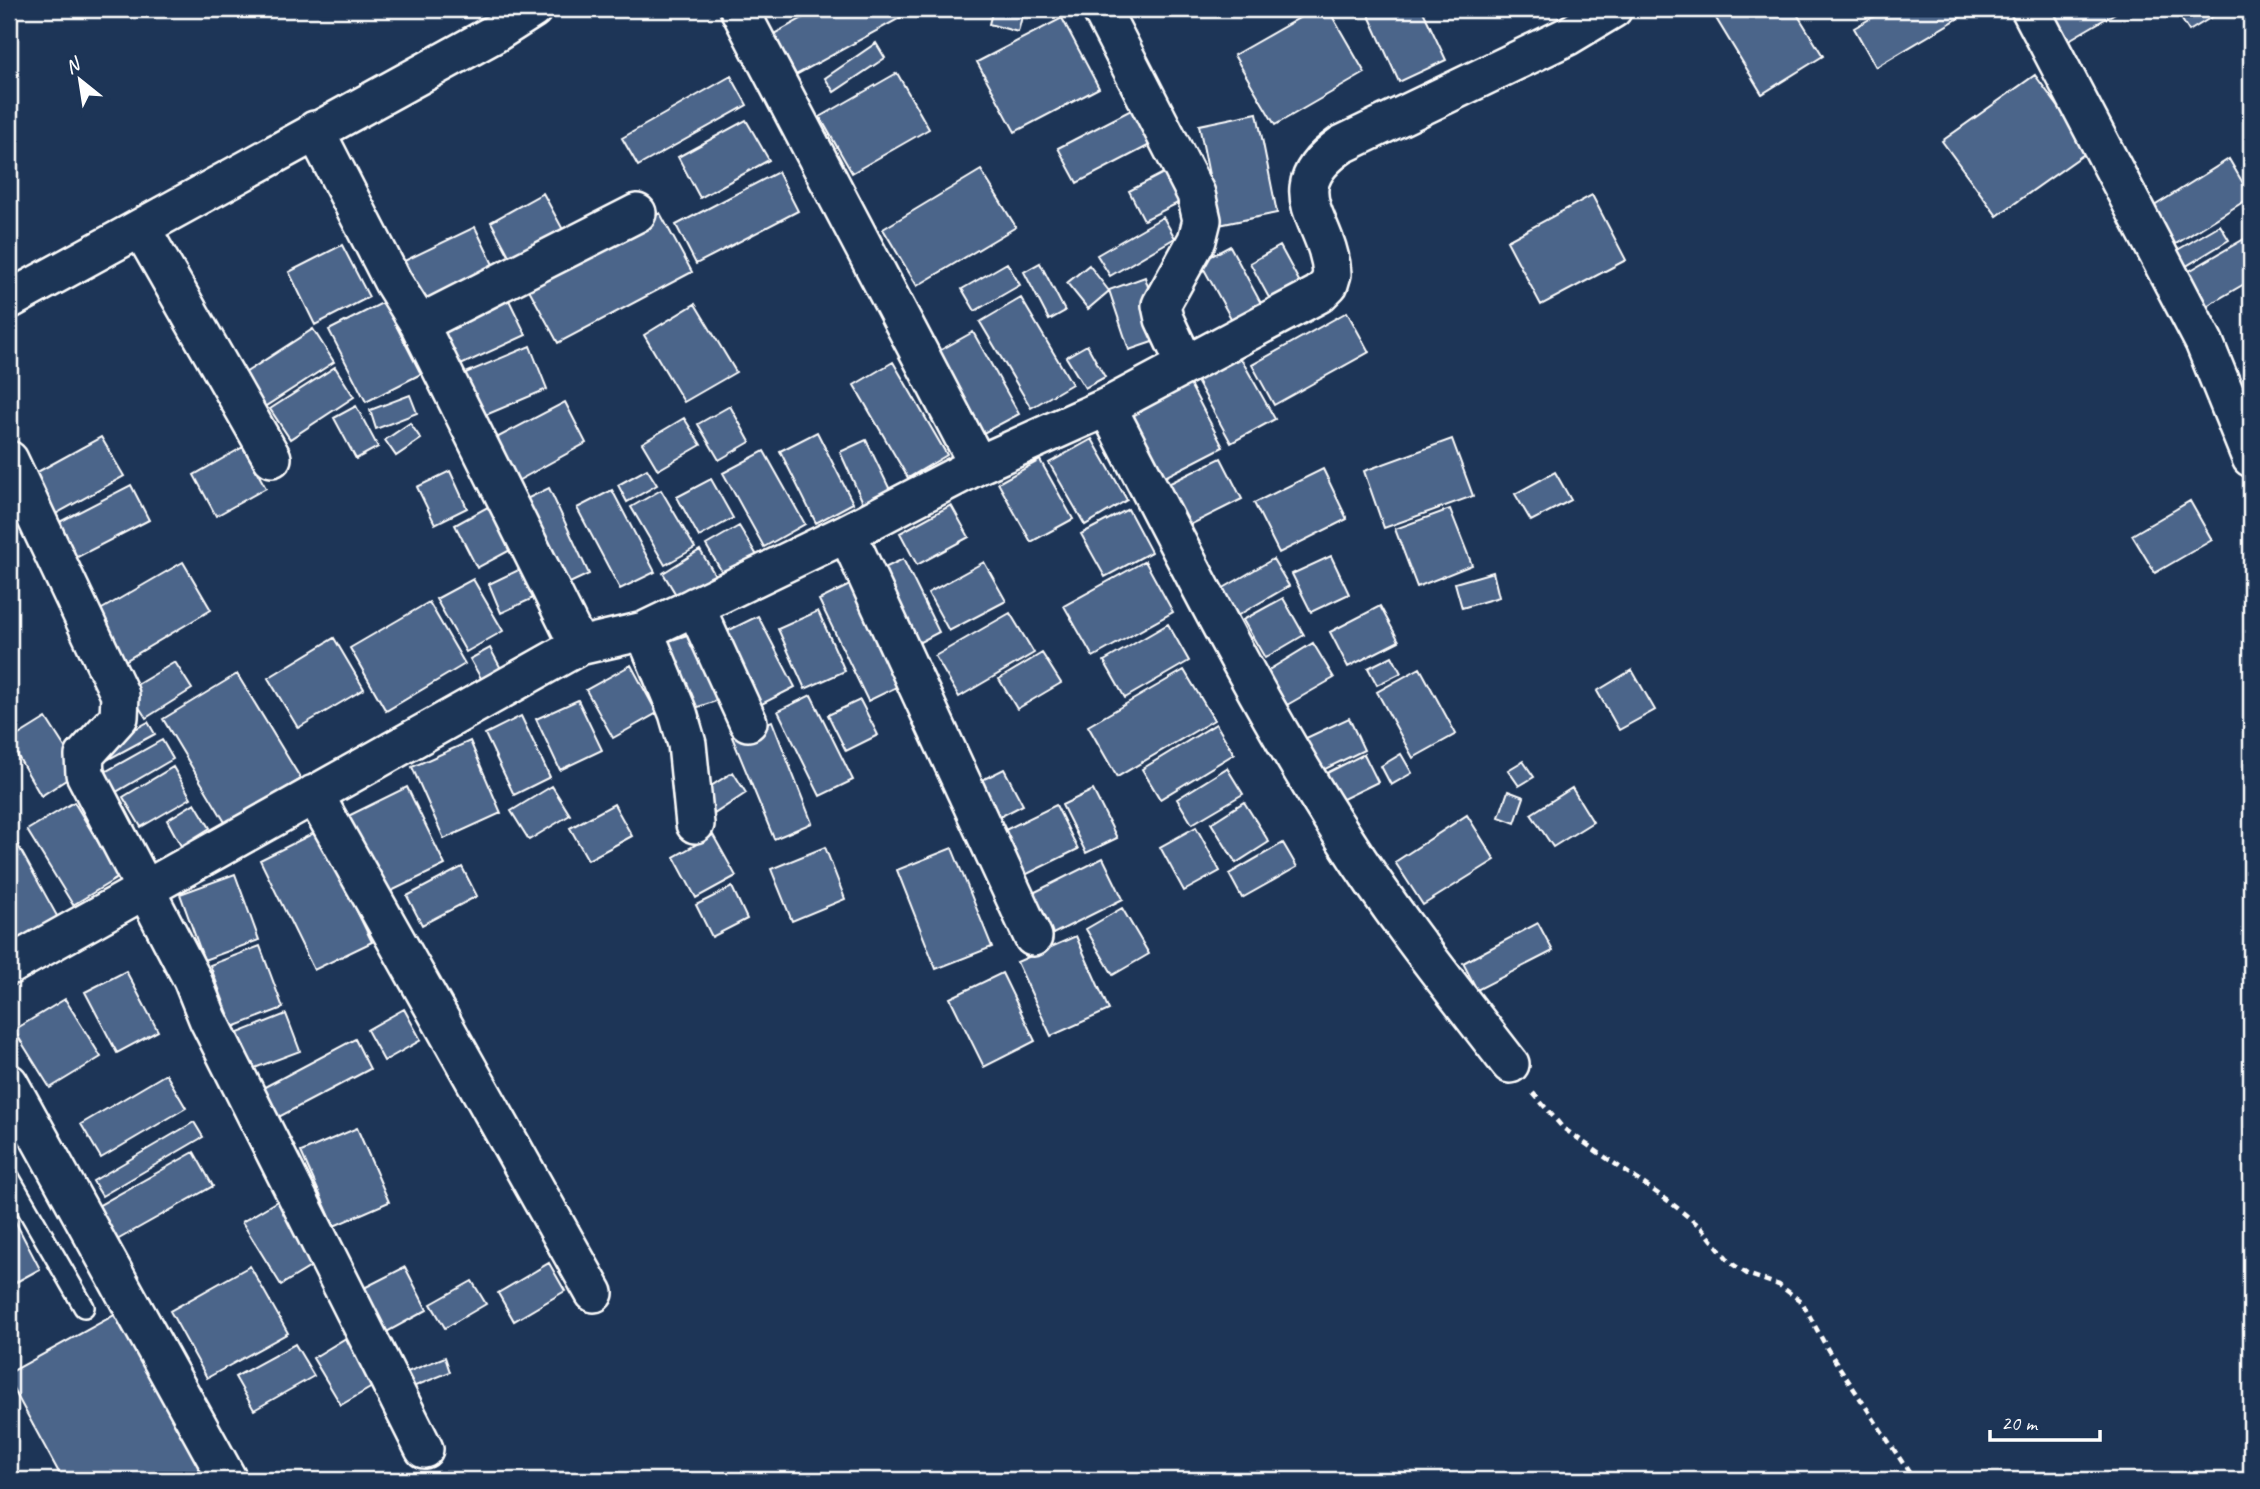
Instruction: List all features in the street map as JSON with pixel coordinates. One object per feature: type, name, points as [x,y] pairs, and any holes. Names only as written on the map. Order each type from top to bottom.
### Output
[{"type":"street","points":[[9,300],[494,34],[533,9]]},
{"type":"street","points":[[739,9],[978,465]]},
{"type":"street","points":[[1101,9],[1196,194],[1202,220],[1193,249],[1161,305],[1164,319],[1185,364]]},
{"type":"street","points":[[9,967],[579,646],[644,631],[847,533],[978,465],[1107,407],[1319,294],[1329,284],[1332,265],[1310,207],[1308,192],[1313,172],[1329,153],[1568,36],[1613,9]]},
{"type":"street","points":[[2030,9],[2204,342],[2251,458]]},
{"type":"street","points":[[315,130],[393,282],[419,324],[579,646]]},
{"type":"street","points":[[419,324],[637,213]]},
{"type":"street","points":[[141,228],[272,458]]},
{"type":"street","points":[[1107,407],[1266,710],[1344,839],[1415,944],[1510,1064]]},
{"type":"street","points":[[9,460],[120,695],[118,717],[87,751],[82,765],[425,1449]]},
{"type":"street","points":[[847,533],[1033,937]]},
{"type":"street","points":[[695,606],[748,722]]},
{"type":"street","points":[[644,631],[678,713],[687,744],[695,824]]},
{"type":"street","points":[[314,794],[594,1293]]},
{"type":"street","points":[[9,1083],[228,1480]]},
{"type":"lane","points":[[9,1177],[84,1307]]},
{"type":"path","points":[[1510,1064],[1563,1128],[1671,1202],[1702,1228],[1731,1263],[1747,1274],[1779,1285],[1802,1302],[1828,1350],[1914,1480]]},
{"type":"building","points":[[819,9],[909,9],[911,12],[796,75],[774,34]]},
{"type":"building","points":[[993,9],[1024,9],[1018,32],[989,24]]},
{"type":"building","points":[[1315,9],[1328,9],[1365,73],[1275,125],[1234,55]]},
{"type":"building","points":[[1366,9],[1422,9],[1446,60],[1399,82]]},
{"type":"building","points":[[1724,9],[1794,9],[1823,56],[1762,94],[1714,15]]},
{"type":"building","points":[[1887,9],[1974,9],[1876,67],[1854,28]]},
{"type":"building","points":[[2051,9],[2122,9],[2069,40]]},
{"type":"building","points":[[2175,9],[2225,9],[2189,31]]},
{"type":"building","points":[[1062,18],[1099,88],[1015,132],[977,62]]},
{"type":"building","points":[[876,43],[885,58],[834,92],[825,78]]},
{"type":"building","points":[[897,73],[929,129],[852,173],[820,117]]},
{"type":"building","points":[[2035,75],[2090,150],[1997,216],[1942,141]]},
{"type":"building","points":[[731,76],[747,105],[638,166],[622,138]]},
{"type":"building","points":[[1131,110],[1150,145],[1077,183],[1058,148]]},
{"type":"building","points":[[1257,113],[1277,213],[1219,225],[1199,125]]},
{"type":"building","points":[[746,120],[769,160],[700,198],[678,157]]},
{"type":"building","points":[[2229,159],[2251,197],[2174,245],[2151,208]]},
{"type":"building","points":[[981,170],[1016,227],[917,286],[883,229]]},
{"type":"building","points":[[1169,170],[1184,200],[1144,220],[1129,191]]},
{"type":"building","points":[[778,172],[798,211],[696,264],[676,225]]},
{"type":"building","points":[[543,193],[567,237],[514,265],[491,222]]},
{"type":"building","points":[[1592,195],[1626,260],[1541,305],[1507,241]]},
{"type":"building","points":[[660,213],[692,272],[558,343],[526,284]]},
{"type":"building","points":[[1163,217],[1175,238],[1110,276],[1097,255]]},
{"type":"building","points":[[2220,225],[2229,240],[2183,268],[2174,252]]},
{"type":"building","points":[[475,227],[499,277],[421,315],[396,265]]},
{"type":"building","points":[[2251,235],[2251,280],[2203,308],[2184,274]]},
{"type":"building","points":[[342,245],[369,297],[315,325],[289,272]]},
{"type":"building","points":[[1230,246],[1263,307],[1233,322],[1200,262]]},
{"type":"building","points":[[1280,246],[1304,290],[1274,307],[1250,263]]},
{"type":"building","points":[[1007,263],[1020,285],[975,311],[962,289]]},
{"type":"building","points":[[1040,263],[1065,311],[1049,320],[1024,272]]},
{"type":"building","points":[[1089,265],[1109,291],[1088,309],[1067,283]]},
{"type":"building","points":[[1145,277],[1164,338],[1129,350],[1109,290]]},
{"type":"building","points":[[507,296],[526,335],[450,370],[432,330]]},
{"type":"building","points":[[1021,298],[1072,384],[1031,408],[980,322]]},
{"type":"building","points":[[384,302],[421,374],[366,402],[329,330]]},
{"type":"building","points":[[695,304],[736,372],[684,402],[644,335]]},
{"type":"building","points":[[1347,312],[1369,352],[1274,405],[1252,365]]},
{"type":"building","points":[[313,329],[334,362],[255,413],[234,380]]},
{"type":"building","points":[[973,332],[1019,414],[976,437],[932,355]]},
{"type":"building","points":[[1087,345],[1105,377],[1085,388],[1066,357]]},
{"type":"building","points":[[530,346],[547,389],[474,420],[456,377]]},
{"type":"building","points":[[1236,350],[1275,419],[1231,443],[1193,374]]},
{"type":"building","points":[[893,362],[947,455],[908,478],[854,385]]},
{"type":"building","points":[[335,367],[354,397],[290,439],[270,409]]},
{"type":"building","points":[[1183,371],[1223,447],[1163,478],[1123,403]]},
{"type":"building","points":[[410,395],[417,413],[376,429],[370,410]]},
{"type":"building","points":[[565,402],[586,443],[512,484],[489,442]]},
{"type":"building","points":[[356,406],[378,447],[356,459],[334,418]]},
{"type":"building","points":[[730,406],[750,442],[719,460],[698,424]]},
{"type":"building","points":[[684,418],[701,445],[658,470],[642,443]]},
{"type":"building","points":[[410,423],[421,439],[396,456],[385,440]]},
{"type":"building","points":[[817,432],[853,503],[816,523],[780,451]]},
{"type":"building","points":[[101,437],[124,476],[43,521],[21,481]]},
{"type":"building","points":[[1092,439],[1127,500],[1085,525],[1049,463]]},
{"type":"building","points":[[1452,439],[1473,496],[1384,528],[1364,471]]},
{"type":"building","points":[[866,440],[892,494],[865,507],[840,452]]},
{"type":"building","points":[[243,447],[266,488],[216,516],[194,475]]},
{"type":"building","points":[[764,451],[805,524],[764,547],[723,473]]},
{"type":"building","points":[[1221,458],[1242,499],[1184,528],[1164,486]]},
{"type":"building","points":[[1040,460],[1073,519],[1031,542],[998,483]]},
{"type":"building","points":[[647,469],[657,485],[627,502],[618,485]]},
{"type":"building","points":[[1323,469],[1347,519],[1279,553],[1254,503]]},
{"type":"building","points":[[450,471],[467,508],[435,524],[417,487]]},
{"type":"building","points":[[1555,472],[1571,500],[1531,521],[1515,494]]},
{"type":"building","points":[[711,479],[733,518],[699,537],[677,497]]},
{"type":"building","points":[[131,485],[149,520],[64,564],[46,529]]},
{"type":"building","points":[[549,488],[589,574],[557,589],[518,503]]},
{"type":"building","points":[[612,490],[655,572],[620,589],[577,508]]},
{"type":"building","points":[[661,490],[695,548],[665,565],[631,507]]},
{"type":"building","points":[[2190,501],[2212,540],[2155,573],[2132,535]]},
{"type":"building","points":[[493,504],[516,547],[477,568],[455,525]]},
{"type":"building","points":[[951,505],[969,537],[917,565],[900,533]]},
{"type":"building","points":[[1128,509],[1151,552],[1105,577],[1081,534]]},
{"type":"building","points":[[1450,509],[1472,565],[1417,587],[1395,529]]},
{"type":"building","points":[[739,526],[761,562],[728,582],[706,545]]},
{"type":"building","points":[[700,550],[721,585],[684,608],[663,573]]},
{"type":"building","points":[[1331,556],[1349,594],[1311,612],[1292,574]]},
{"type":"building","points":[[903,559],[939,632],[907,649],[870,575]]},
{"type":"building","points":[[1273,559],[1289,586],[1235,617],[1220,590]]},
{"type":"building","points":[[1145,561],[1173,612],[1093,657],[1064,606]]},
{"type":"building","points":[[183,562],[211,610],[123,662],[95,613]]},
{"type":"building","points":[[984,562],[1006,601],[949,631],[928,593]]},
{"type":"building","points":[[529,565],[542,594],[501,613],[489,584]]},
{"type":"building","points":[[1493,572],[1499,597],[1462,608],[1455,583]]},
{"type":"building","points":[[473,579],[503,631],[466,652],[436,599]]},
{"type":"building","points":[[860,580],[909,681],[868,701],[819,600]]},
{"type":"building","points":[[1283,598],[1304,635],[1265,658],[1243,620]]},
{"type":"building","points":[[429,602],[465,664],[386,711],[350,648]]},
{"type":"building","points":[[1380,606],[1399,641],[1348,667],[1330,632]]},
{"type":"building","points":[[818,611],[845,671],[805,689],[778,629]]},
{"type":"building","points":[[1010,613],[1034,653],[959,697],[935,656]]},
{"type":"building","points":[[758,616],[795,687],[752,709],[715,637]]},
{"type":"building","points":[[1168,624],[1189,661],[1125,698],[1104,661]]},
{"type":"building","points":[[696,632],[719,700],[686,711],[663,643]]},
{"type":"building","points":[[334,638],[364,689],[298,728],[268,678]]},
{"type":"building","points":[[1313,643],[1334,678],[1287,705],[1267,671]]},
{"type":"building","points":[[490,648],[506,678],[487,689],[470,659]]},
{"type":"building","points":[[1042,653],[1061,683],[1017,709],[999,679]]},
{"type":"building","points":[[1392,656],[1401,673],[1377,685],[1368,668]]},
{"type":"building","points":[[175,662],[192,689],[146,718],[128,690]]},
{"type":"building","points":[[631,665],[657,713],[613,738],[586,690]]},
{"type":"building","points":[[1420,668],[1456,734],[1413,758],[1377,692]]},
{"type":"building","points":[[1184,670],[1214,720],[1117,777],[1088,726]]},
{"type":"building","points":[[1632,670],[1655,710],[1619,730],[1597,691]]},
{"type":"building","points":[[237,674],[301,779],[226,824],[163,719]]},
{"type":"building","points":[[811,695],[853,780],[820,796],[778,711]]},
{"type":"building","points":[[578,700],[602,750],[560,770],[536,719]]},
{"type":"building","points":[[860,700],[878,735],[846,751],[828,715]]},
{"type":"building","points":[[521,716],[550,777],[514,795],[485,734]]},
{"type":"building","points":[[46,718],[80,771],[41,796],[9,741]]},
{"type":"building","points":[[1349,718],[1364,750],[1319,772],[1304,739]]},
{"type":"building","points":[[772,721],[812,823],[774,839],[732,737]]},
{"type":"building","points":[[148,722],[155,734],[98,765],[92,753]]},
{"type":"building","points":[[1216,724],[1234,754],[1160,799],[1142,769]]},
{"type":"building","points":[[162,740],[173,759],[116,792],[105,772]]},
{"type":"building","points":[[470,741],[501,813],[444,839],[412,767]]},
{"type":"building","points":[[1364,754],[1378,782],[1335,803],[1321,776]]},
{"type":"building","points":[[1401,754],[1412,773],[1391,785],[1381,766]]},
{"type":"building","points":[[1523,761],[1534,777],[1519,786],[1508,770]]},
{"type":"building","points":[[173,767],[191,798],[141,827],[123,797]]},
{"type":"building","points":[[1227,768],[1243,794],[1192,824],[1177,799]]},
{"type":"building","points":[[1004,769],[1023,805],[988,823],[970,786]]},
{"type":"building","points":[[733,772],[746,793],[711,816],[697,795]]},
{"type":"building","points":[[552,786],[570,815],[529,840],[511,811]]},
{"type":"building","points":[[407,787],[445,865],[375,899],[336,822]]},
{"type":"building","points":[[1572,788],[1593,822],[1553,847],[1531,814]]},
{"type":"building","points":[[1093,790],[1117,838],[1086,853],[1062,805]]},
{"type":"building","points":[[1508,791],[1524,797],[1515,823],[1499,817]]},
{"type":"building","points":[[74,802],[119,877],[73,905],[27,830]]},
{"type":"building","points":[[1244,802],[1269,842],[1236,863],[1211,823]]},
{"type":"building","points":[[195,803],[210,828],[181,846],[167,820]]},
{"type":"building","points":[[614,804],[632,836],[588,860],[570,828]]},
{"type":"building","points":[[1056,805],[1078,849],[1015,880],[993,836]]},
{"type":"building","points":[[1467,815],[1495,860],[1423,905],[1395,862]]},
{"type":"building","points":[[1196,827],[1220,871],[1184,891],[1160,847]]},
{"type":"building","points":[[9,829],[62,925],[16,951],[9,937]]},
{"type":"building","points":[[318,831],[372,942],[314,970],[260,860]]},
{"type":"building","points":[[713,835],[736,876],[696,898],[674,857]]},
{"type":"building","points":[[1283,843],[1297,867],[1242,898],[1229,874]]},
{"type":"building","points":[[825,847],[845,899],[792,921],[771,869]]},
{"type":"building","points":[[952,848],[992,947],[936,969],[897,870]]},
{"type":"building","points":[[1103,858],[1123,899],[1041,940],[1021,899]]},
{"type":"building","points":[[462,867],[477,896],[422,925],[407,896]]},
{"type":"building","points":[[235,874],[259,940],[204,960],[180,894]]},
{"type":"building","points":[[732,887],[747,919],[712,937],[696,905]]},
{"type":"building","points":[[1122,908],[1149,954],[1113,975],[1086,929]]},
{"type":"building","points":[[1538,923],[1553,951],[1477,990],[1463,963]]},
{"type":"building","points":[[1076,936],[1109,1010],[1051,1036],[1017,962]]},
{"type":"building","points":[[260,946],[283,1008],[233,1027],[210,965]]},
{"type":"building","points":[[126,971],[158,1031],[117,1053],[85,992]]},
{"type":"building","points":[[1002,973],[1035,1041],[984,1067],[950,998]]},
{"type":"building","points":[[65,999],[101,1057],[50,1088],[14,1030]]},
{"type":"building","points":[[404,1009],[421,1040],[384,1061],[367,1030]]},
{"type":"building","points":[[286,1014],[300,1051],[252,1069],[238,1033]]},
{"type":"building","points":[[355,1039],[370,1069],[275,1119],[259,1090]]},
{"type":"building","points":[[166,1074],[186,1108],[101,1158],[81,1124]]},
{"type":"building","points":[[194,1122],[203,1137],[102,1196],[93,1181]]},
{"type":"building","points":[[357,1128],[389,1202],[334,1226],[301,1152]]},
{"type":"building","points":[[194,1152],[213,1186],[117,1240],[98,1206]]},
{"type":"building","points":[[284,1197],[322,1260],[281,1285],[242,1222]]},
{"type":"building","points":[[15,1221],[40,1269],[9,1286],[9,1224]]},
{"type":"building","points":[[549,1263],[565,1291],[514,1321],[498,1293]]},
{"type":"building","points":[[250,1266],[288,1333],[207,1378],[170,1311]]},
{"type":"building","points":[[405,1267],[427,1310],[385,1333],[362,1289]]},
{"type":"building","points":[[472,1281],[486,1304],[445,1328],[431,1304]]},
{"type":"building","points":[[125,1309],[214,1480],[63,1480],[9,1381],[9,1373]]},
{"type":"building","points":[[351,1335],[379,1383],[341,1405],[313,1358]]},
{"type":"building","points":[[295,1344],[314,1376],[254,1410],[235,1377]]},
{"type":"building","points":[[445,1357],[450,1372],[408,1389],[402,1374]]}]
